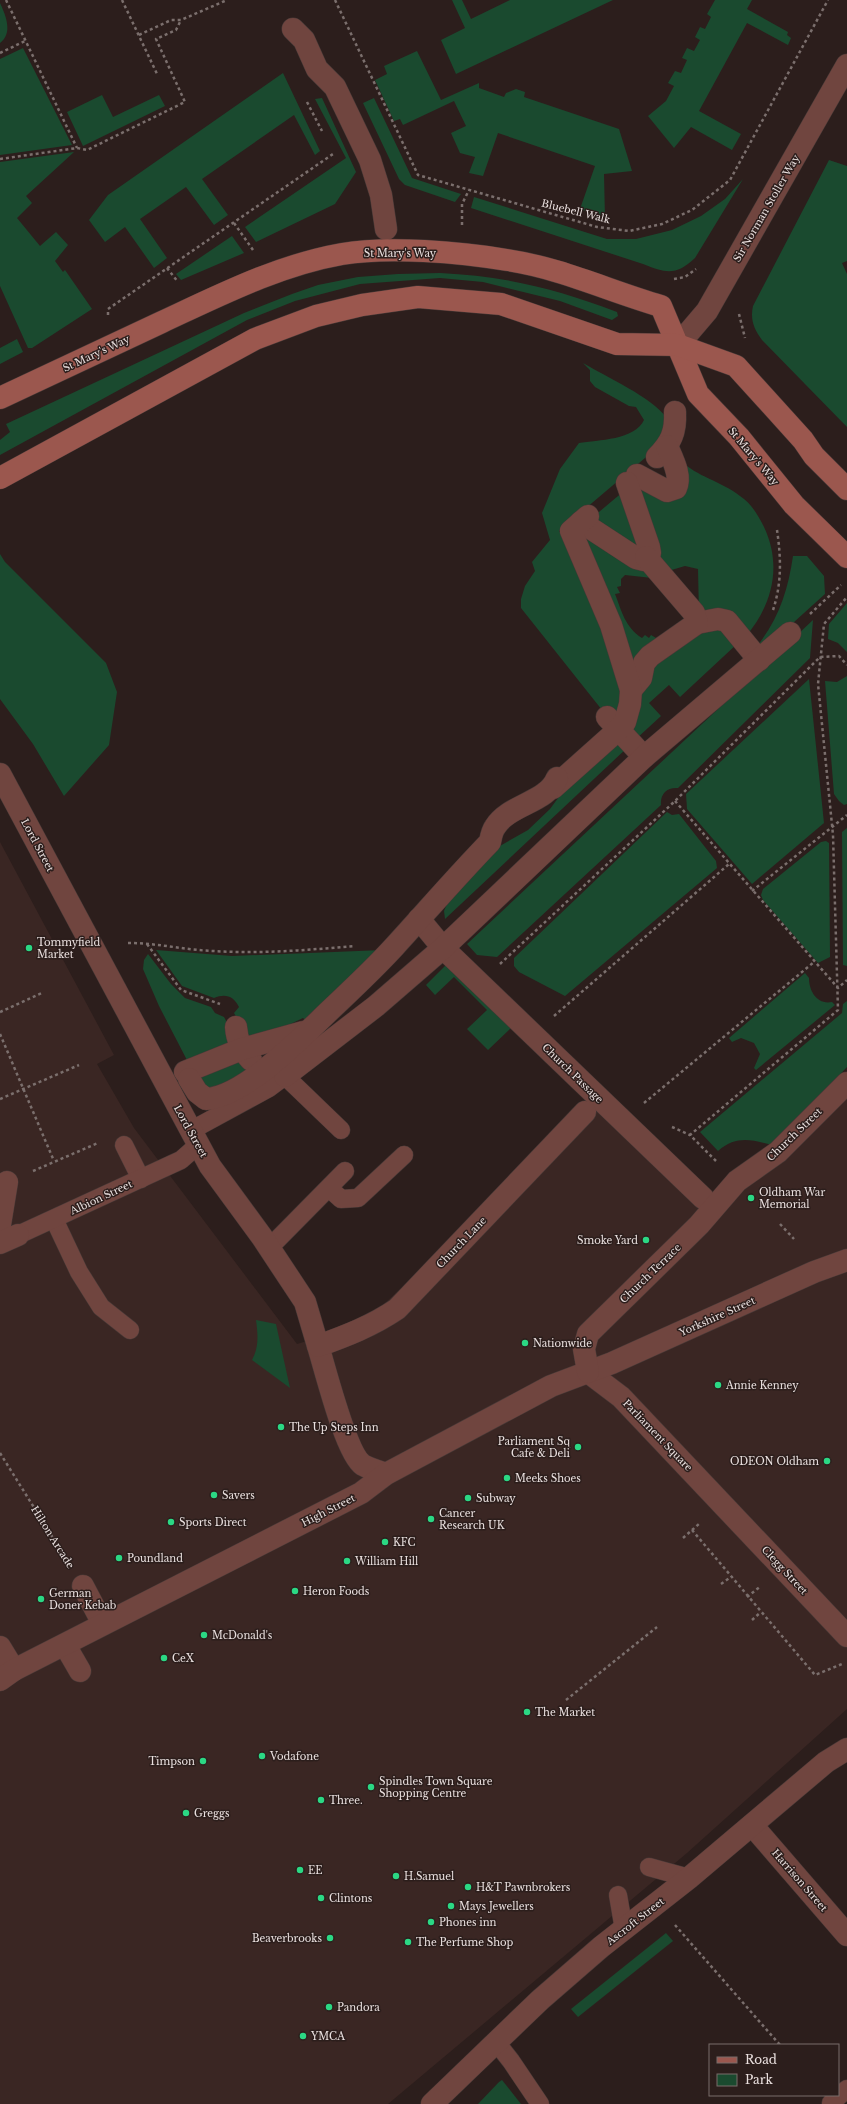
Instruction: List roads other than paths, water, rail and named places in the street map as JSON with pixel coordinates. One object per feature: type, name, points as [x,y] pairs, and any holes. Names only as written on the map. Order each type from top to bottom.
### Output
[{"type":"main road","name":"St Mary's Way","points":[[0,398],[202,303],[288,267],[343,254],[387,251],[460,254],[507,260],[544,268],[589,281],[630,297],[661,306],[698,394],[739,436],[794,505],[846,554]]},
{"type":"main road","points":[[0,478],[255,338],[316,316],[362,305],[418,297],[501,304],[617,344],[678,344],[736,366],[803,440],[814,456],[847,489]]},
{"type":"street","points":[[293,29],[304,40],[317,69],[335,87],[370,160],[381,195],[386,229]]},
{"type":"street","name":"Sir Norman Stoller Way","points":[[678,344],[707,311],[847,66]]},
{"type":"street","points":[[308,1031],[242,1050],[187,1076],[196,1092],[206,1100],[217,1099],[261,1072],[308,1031],[389,945],[418,919],[490,842],[495,827],[510,813],[556,783],[613,723],[624,722],[630,704],[631,690],[611,625],[571,531],[584,520],[636,558],[644,560],[650,553],[642,469],[673,436],[675,412]]},
{"type":"street","points":[[646,557],[694,614],[697,623]]},
{"type":"street","points":[[631,690],[640,678],[644,664],[650,656],[697,623],[718,619],[727,621],[759,660]]},
{"type":"street","points":[[285,1076],[376,1006],[443,948],[644,758],[790,633]]},
{"type":"street","points":[[613,723],[644,758]]},
{"type":"street","name":"Lord Street","points":[[0,774],[210,1166],[269,1248],[305,1302],[347,1438],[354,1454],[363,1465],[386,1474]]},
{"type":"street","name":"Church Passage","points":[[418,919],[443,948],[703,1198]]},
{"type":"street","points":[[236,1027],[237,1038],[242,1050],[261,1072]]},
{"type":"street","name":"Church Street","points":[[737,1181],[778,1152],[847,1083]]},
{"type":"street","name":"Church Lane","points":[[318,1346],[353,1333],[382,1319],[397,1309],[585,1112]]},
{"type":"street","name":"Church Terrace","points":[[588,1372],[584,1349],[588,1334],[699,1225],[737,1181]]},
{"type":"street","points":[[6,1234],[7,1182]]},
{"type":"street","name":"Yorkshire Street","points":[[588,1372],[612,1364],[814,1272],[847,1260]]},
{"type":"street","name":"High Street","points":[[7,1675],[103,1624],[360,1493],[386,1474],[551,1386],[588,1372]]},
{"type":"street","name":"Parliament Square","points":[[588,1372],[621,1397],[722,1503]]},
{"type":"street","name":"Clegg Street","points":[[722,1503],[847,1636]]},
{"type":"street","points":[[83,1586],[103,1624]]},
{"type":"street","points":[[65,1645],[80,1671]]},
{"type":"street","points":[[0,1647],[7,1675]]},
{"type":"street","name":"Ascroft Street","points":[[432,2104],[540,2000],[689,1878],[826,1762],[847,1750]]},
{"type":"street","name":"Harrison Street","points":[[752,1825],[847,1935]]},
{"type":"lane","name":"Albion Street","points":[[6,1234],[54,1219],[181,1160],[194,1138],[285,1076]]},
{"type":"lane","points":[[285,1076],[341,1130]]},
{"type":"lane","points":[[124,1145],[141,1179]]},
{"type":"lane","points":[[329,1188],[341,1199],[358,1198],[404,1155]]},
{"type":"lane","points":[[269,1248],[345,1171]]},
{"type":"lane","points":[[54,1219],[79,1272],[102,1307],[130,1330]]},
{"type":"lane","points":[[648,1867],[689,1878]]},
{"type":"lane","points":[[618,1895],[624,1930]]},
{"type":"lane","points":[[496,2042],[512,2061],[540,2104]]},
{"type":"lane","points":[[831,2103],[847,2089]]},
{"type":"place","name":"Tommyfield Market","points":[[29,948]]},
{"type":"place","name":"Oldham War Memorial","points":[[751,1198]]},
{"type":"place","name":"Smoke Yard","points":[[646,1240]]},
{"type":"place","name":"Nationwide","points":[[525,1343]]},
{"type":"place","name":"Annie Kenney","points":[[718,1385]]},
{"type":"place","name":"The Up Steps Inn","points":[[281,1427]]},
{"type":"place","name":"Parliament Sq Cafe & Deli","points":[[578,1447]]},
{"type":"place","name":"ODEON Oldham","points":[[827,1461]]},
{"type":"place","name":"Meeks Shoes","points":[[507,1478]]},
{"type":"place","name":"Savers","points":[[214,1495]]},
{"type":"place","name":"Subway","points":[[468,1498]]},
{"type":"place","name":"Cancer Research UK","points":[[431,1519]]},
{"type":"place","name":"Sports Direct","points":[[171,1522]]},
{"type":"place","name":"KFC","points":[[385,1542]]},
{"type":"place","name":"Poundland","points":[[119,1558]]},
{"type":"place","name":"William Hill","points":[[347,1561]]},
{"type":"place","name":"Heron Foods","points":[[295,1591]]},
{"type":"place","name":"German Doner Kebab","points":[[41,1599]]},
{"type":"place","name":"McDonald's","points":[[204,1635]]},
{"type":"place","name":"CeX","points":[[164,1658]]},
{"type":"place","name":"The Market","points":[[527,1712]]},
{"type":"place","name":"Vodafone","points":[[262,1756]]},
{"type":"place","name":"Timpson","points":[[203,1761]]},
{"type":"place","name":"Spindles Town Square Shopping Centre","points":[[371,1787]]},
{"type":"place","name":"Three.","points":[[321,1800]]},
{"type":"place","name":"Greggs","points":[[186,1813]]},
{"type":"place","name":"EE","points":[[300,1870]]},
{"type":"place","name":"H.Samuel","points":[[396,1876]]},
{"type":"place","name":"H&T Pawnbrokers","points":[[468,1887]]},
{"type":"place","name":"Clintons","points":[[321,1898]]},
{"type":"place","name":"Mays Jewellers","points":[[451,1906]]},
{"type":"place","name":"Phones inn","points":[[431,1922]]},
{"type":"place","name":"Beaverbrooks","points":[[330,1938]]},
{"type":"place","name":"The Perfume Shop","points":[[408,1942]]},
{"type":"place","name":"Pandora","points":[[329,2007]]},
{"type":"place","name":"YMCA","points":[[303,2036]]}]
